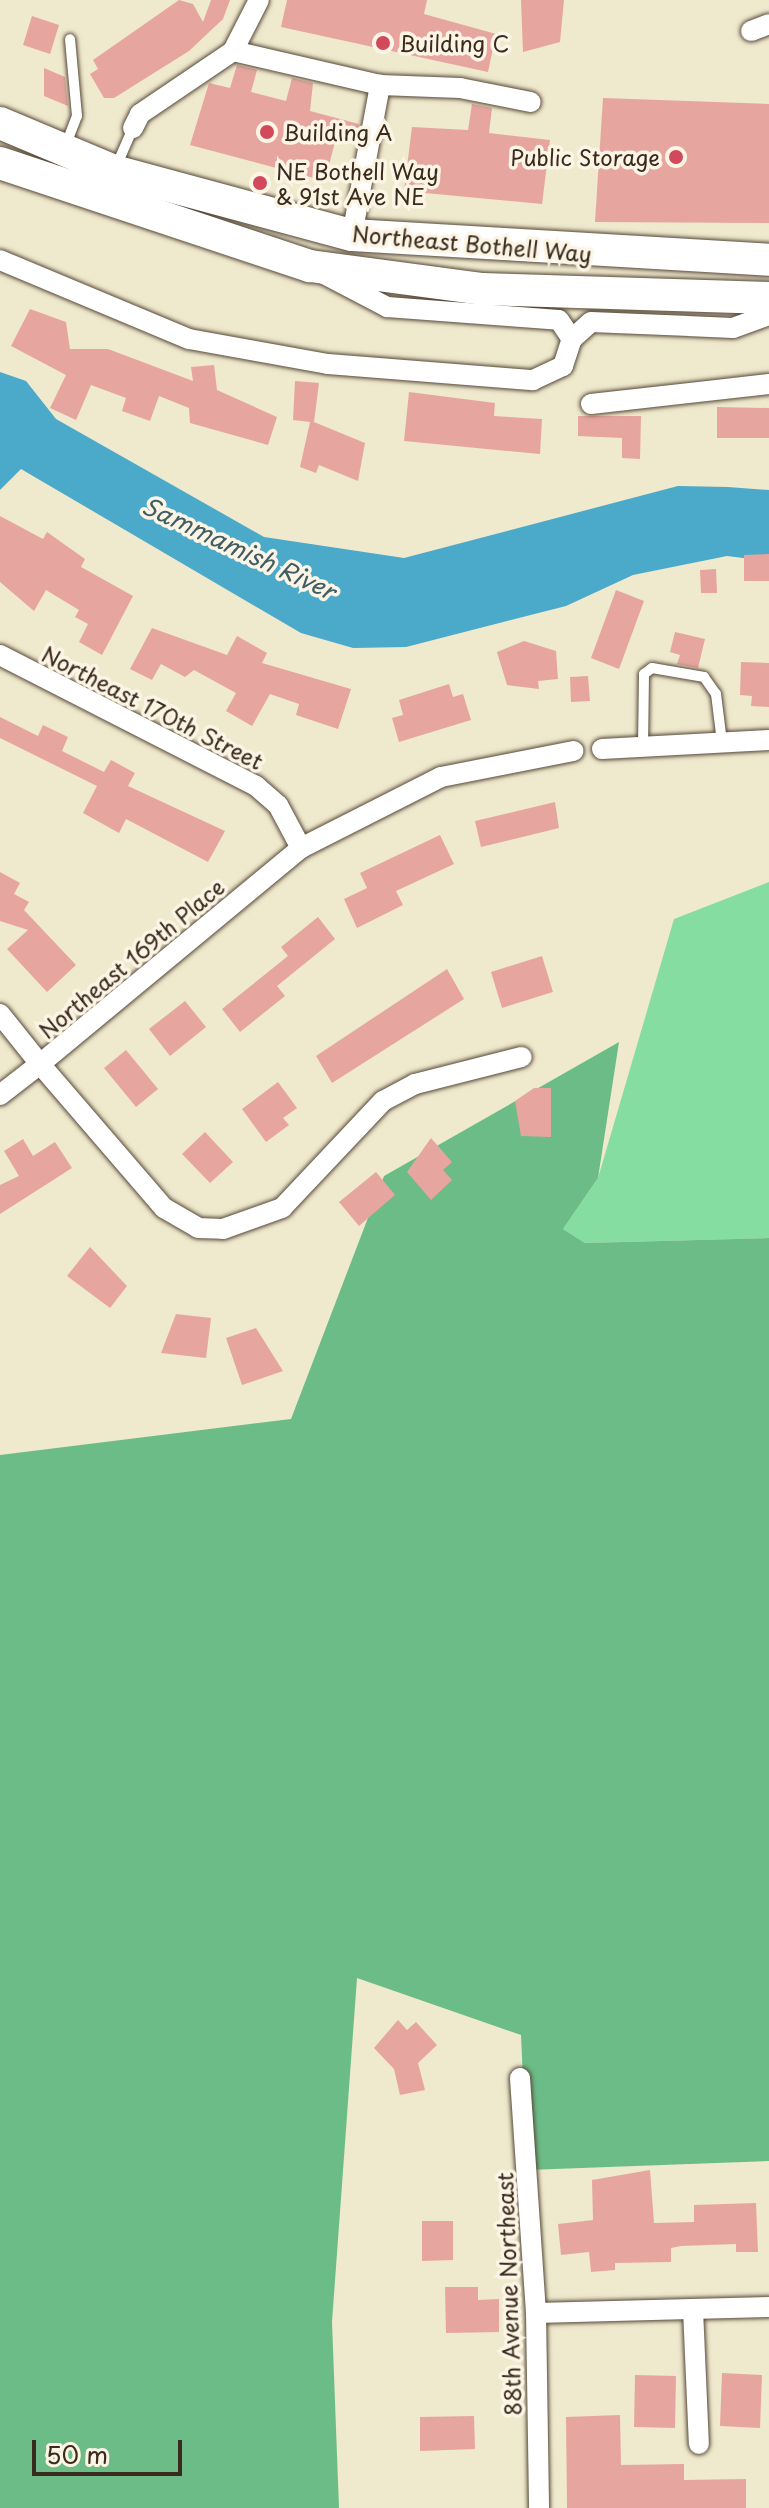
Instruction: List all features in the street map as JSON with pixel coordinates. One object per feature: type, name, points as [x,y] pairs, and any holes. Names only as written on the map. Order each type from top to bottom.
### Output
[{"type":"main road","name":"Northeast Bothell Way","points":[[0,123],[114,171],[352,235],[769,260]]},
{"type":"main road","name":"Northeast Bothell Way","points":[[0,163],[198,233],[310,266],[482,289],[769,298]]},
{"type":"main road","points":[[198,233],[323,251],[352,235]]},
{"type":"street","points":[[133,128],[140,114],[233,51],[259,0]]},
{"type":"street","points":[[233,51],[380,85],[460,88],[531,102]]},
{"type":"street","points":[[352,235],[380,85]]},
{"type":"street","points":[[0,260],[189,339],[328,364],[533,380],[563,366],[572,339],[591,322],[733,328],[769,315]]},
{"type":"street","points":[[310,266],[387,307],[559,320],[572,339]]},
{"type":"street","points":[[591,404],[769,384]]},
{"type":"street","name":"Northeast 170th Street","points":[[0,655],[256,786],[278,805],[301,848]]},
{"type":"street","points":[[602,749],[769,740]]},
{"type":"street","points":[[301,848],[441,777],[573,751]]},
{"type":"street","name":"Northeast 169th Place","points":[[0,1014],[40,1064],[301,848]]},
{"type":"street","points":[[0,1095],[40,1064],[164,1208],[198,1228],[223,1229],[282,1208],[383,1101],[415,1084],[522,1057]]},
{"type":"street","name":"88th Avenue Northeast","points":[[520,2078],[536,2313],[539,2508]]},
{"type":"street","points":[[536,2313],[769,2307]]},
{"type":"street","points":[[693,2309],[699,2444]]},
{"type":"lane","points":[[63,152],[77,116],[70,39]]},
{"type":"lane","points":[[114,171],[133,128]]},
{"type":"lane","points":[[643,747],[644,674],[652,668],[704,677],[716,694],[722,742]]},
{"type":"green space","points":[[769,882],[769,1238],[585,1243],[563,1229],[598,1178],[674,919]]},
{"type":"green space","points":[[619,1042],[598,1178],[563,1229],[585,1243],[769,1238],[769,2161],[527,2170],[521,2035],[357,1978],[332,2322],[339,2508],[0,2508],[0,1455],[291,1419],[384,1176]]},
{"type":"water","name":"Sammamish River","points":[[0,372],[26,381],[56,419],[264,537],[404,558],[678,486],[728,487],[769,490],[769,561],[727,556],[633,575],[566,606],[406,647],[353,648],[301,633],[21,469],[0,490]]},
{"type":"building","points":[[179,0],[193,4],[203,22],[211,0],[230,0],[223,19],[189,51],[114,98],[104,98],[90,74],[98,69],[93,60]]},
{"type":"building","name":"Building C","points":[[287,0],[427,0],[424,14],[496,34],[488,72],[281,27]]},
{"type":"building","points":[[521,0],[564,0],[560,42],[523,52]]},
{"type":"building","points":[[32,16],[59,25],[50,54],[23,45]]},
{"type":"building","name":"Building A","points":[[237,65],[257,70],[251,92],[286,101],[292,78],[313,83],[310,111],[359,124],[357,139],[337,134],[325,181],[190,145],[209,83],[230,88]]},
{"type":"building","points":[[44,68],[65,77],[68,106],[44,96]]},
{"type":"building","name":"Public Storage","points":[[603,98],[769,104],[769,223],[595,222]]},
{"type":"building","points":[[472,104],[492,108],[489,133],[550,140],[542,204],[404,191],[412,127],[468,130]]},
{"type":"building","points":[[30,309],[66,322],[70,349],[108,349],[193,381],[191,367],[214,365],[217,390],[277,417],[268,445],[190,423],[189,408],[159,396],[150,421],[122,411],[126,398],[91,385],[76,420],[50,408],[66,375],[11,346]]},
{"type":"building","points":[[295,381],[319,383],[314,422],[365,443],[358,481],[319,465],[316,473],[300,467],[310,422],[293,420]]},
{"type":"building","points":[[409,392],[495,403],[494,416],[542,419],[540,454],[404,441]]},
{"type":"building","points":[[717,407],[769,408],[769,438],[717,438]]},
{"type":"building","points":[[578,416],[641,416],[640,459],[622,458],[622,438],[578,436]]},
{"type":"building","points":[[0,516],[43,539],[47,532],[85,559],[81,567],[133,596],[102,655],[79,642],[88,624],[75,617],[79,610],[46,590],[34,611],[0,582]]},
{"type":"building","points":[[769,554],[769,581],[744,581],[744,555]]},
{"type":"building","points":[[716,569],[717,593],[701,593],[700,570]]},
{"type":"building","points":[[616,590],[644,601],[619,669],[591,658]]},
{"type":"building","points":[[152,628],[227,655],[237,636],[267,653],[262,663],[351,689],[338,729],[296,715],[299,704],[270,694],[252,726],[226,711],[236,693],[194,670],[185,677],[161,664],[152,680],[130,669]]},
{"type":"building","points":[[675,632],[705,639],[698,668],[677,664],[680,655],[670,652]]},
{"type":"building","points":[[524,641],[556,651],[558,679],[538,681],[539,689],[507,685],[497,652]]},
{"type":"building","points":[[741,662],[769,663],[769,707],[751,706],[752,696],[740,695]]},
{"type":"building","points":[[588,676],[590,701],[571,702],[570,677]]},
{"type":"building","points":[[449,684],[453,697],[463,694],[471,720],[399,742],[392,718],[403,715],[399,700]]},
{"type":"building","points":[[0,717],[38,736],[43,725],[68,737],[62,751],[104,772],[111,760],[135,773],[128,786],[225,831],[208,862],[126,819],[119,833],[83,813],[97,786],[0,738]]},
{"type":"building","points":[[555,802],[559,828],[481,847],[475,821]]},
{"type":"building","points":[[440,835],[454,864],[396,891],[403,905],[357,928],[344,899],[367,888],[360,873]]},
{"type":"building","points":[[0,872],[20,883],[14,894],[29,902],[24,910],[76,965],[47,992],[7,949],[28,930],[0,921]]},
{"type":"building","points":[[318,917],[335,939],[277,986],[285,996],[240,1032],[222,1009],[288,956],[281,947]]},
{"type":"building","points":[[542,956],[553,992],[502,1008],[491,972]]},
{"type":"building","points":[[447,969],[464,999],[332,1083],[316,1056]]},
{"type":"building","points":[[185,1001],[206,1027],[170,1056],[149,1029]]},
{"type":"building","points":[[126,1050],[158,1089],[136,1107],[104,1068]]},
{"type":"building","points":[[278,1082],[297,1108],[283,1118],[289,1125],[266,1142],[242,1109]]},
{"type":"building","points":[[534,1088],[551,1088],[551,1137],[521,1136],[515,1101]]},
{"type":"building","points":[[205,1132],[233,1162],[210,1183],[182,1154]]},
{"type":"building","points":[[431,1138],[452,1162],[443,1170],[452,1180],[431,1200],[407,1172]]},
{"type":"building","points":[[23,1139],[33,1156],[55,1142],[72,1168],[0,1214],[0,1185],[19,1176],[4,1151]]},
{"type":"building","points":[[376,1172],[395,1195],[359,1226],[339,1202]]},
{"type":"building","points":[[90,1247],[127,1286],[110,1308],[67,1276]]},
{"type":"building","points":[[176,1314],[211,1318],[206,1358],[161,1353]]},
{"type":"building","points":[[256,1328],[283,1371],[242,1385],[226,1338]]},
{"type":"building","points":[[398,2020],[407,2030],[416,2022],[437,2045],[418,2063],[425,2090],[400,2095],[394,2069],[374,2048]]},
{"type":"building","points":[[650,2170],[654,2223],[694,2222],[694,2205],[756,2203],[758,2252],[736,2252],[736,2244],[681,2246],[671,2248],[671,2262],[615,2263],[615,2270],[591,2272],[589,2252],[561,2255],[558,2224],[593,2220],[592,2180]]},
{"type":"building","points":[[422,2221],[453,2221],[453,2260],[422,2261]]},
{"type":"building","points":[[445,2287],[478,2287],[478,2300],[499,2299],[499,2332],[446,2333]]},
{"type":"building","points":[[722,2373],[762,2375],[760,2428],[720,2426]]},
{"type":"building","points":[[635,2375],[676,2376],[675,2428],[634,2427]]},
{"type":"building","points":[[620,2415],[621,2465],[684,2464],[684,2480],[746,2479],[746,2508],[567,2508],[566,2417]]},
{"type":"building","points":[[474,2416],[475,2449],[420,2451],[420,2417]]},
{"type":"place","name":"Building C","points":[[383,43]]},
{"type":"place","name":"Building A","points":[[267,132]]},
{"type":"place","name":"Public Storage","points":[[676,157]]},
{"type":"place","name":"NE Bothell Way & 91st Ave NE","points":[[260,183]]}]
